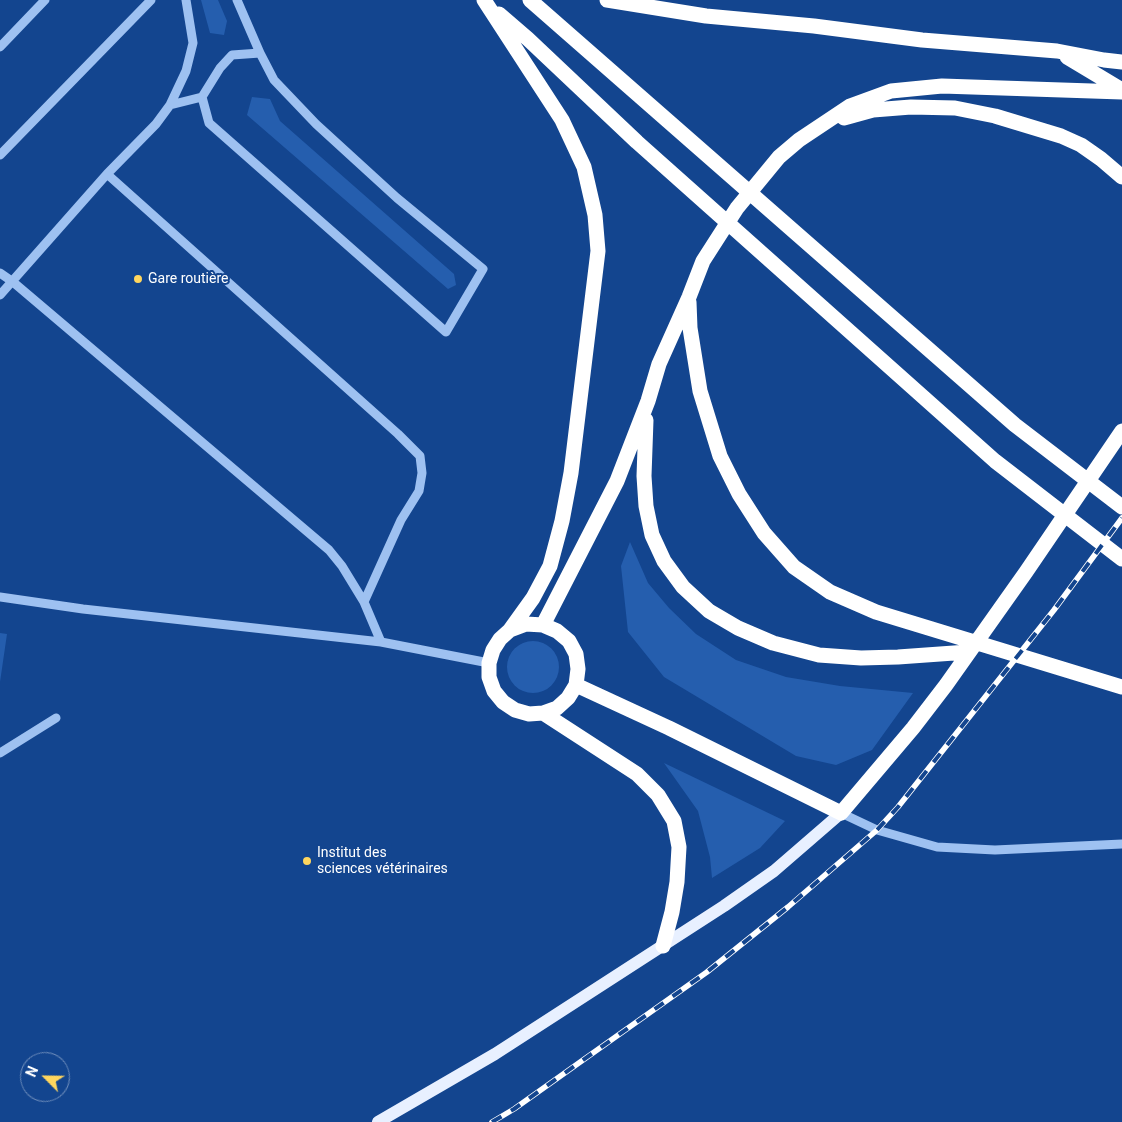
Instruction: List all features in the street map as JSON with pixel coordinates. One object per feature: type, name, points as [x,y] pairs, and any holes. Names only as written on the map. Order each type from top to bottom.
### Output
[{"type":"highway","points":[[483,0],[675,175],[995,461],[1122,559]]},
{"type":"highway","points":[[483,0],[562,120],[584,167],[595,215],[598,251],[571,473],[562,521],[550,566],[533,598],[493,650],[489,663],[489,677],[494,691],[503,702],[515,710],[528,714],[543,713],[557,708],[568,698],[576,685],[578,669],[576,654],[569,641],[557,631],[543,625],[526,624],[510,630]]},
{"type":"highway","points":[[530,0],[1014,425],[1122,507]]},
{"type":"highway","points":[[607,0],[706,16],[814,26],[922,40],[1057,51],[1122,62]]},
{"type":"highway","points":[[1057,51],[1122,91]]},
{"type":"highway","points":[[543,625],[617,481],[648,401],[659,364],[703,261],[737,208],[779,157],[799,140],[850,106],[891,91],[942,86],[1122,91]]},
{"type":"highway","points":[[822,126],[850,115],[873,110],[911,106],[955,108],[995,116],[1061,136],[1081,145],[1122,177]]},
{"type":"highway","points":[[689,297],[690,328],[700,391],[720,456],[739,494],[764,533],[794,566],[830,592],[876,612],[1122,687]]},
{"type":"highway","points":[[648,401],[644,476],[646,506],[652,535],[664,561],[683,587],[709,611],[738,628],[773,643],[819,655],[898,658],[968,652]]},
{"type":"highway","points":[[576,685],[669,728],[841,814],[946,686],[1122,431]]},
{"type":"highway","points":[[543,713],[637,774],[658,795],[674,821],[679,847],[677,882],[672,912],[663,946]]},
{"type":"main road","points":[[378,1122],[495,1054],[724,906],[774,872],[841,814]]},
{"type":"street","points":[[0,47],[45,0]]},
{"type":"street","points":[[0,154],[151,0]]},
{"type":"street","points":[[0,295],[108,174],[156,124],[170,105],[186,71],[193,44],[186,0]]},
{"type":"street","points":[[202,97],[209,122],[446,332],[483,269],[397,198],[316,124],[274,80],[237,0]]},
{"type":"street","points":[[170,105],[202,97],[220,68],[232,55],[260,53]]},
{"type":"street","points":[[108,174],[398,434],[420,456],[422,473],[419,490],[402,520],[364,602]]},
{"type":"street","points":[[0,273],[329,550],[342,566],[364,602],[380,642]]},
{"type":"street","points":[[0,597],[83,609],[380,642],[489,663]]},
{"type":"street","points":[[0,753],[56,718]]},
{"type":"street","points":[[841,814],[877,830],[937,846],[995,850],[1122,844]]},
{"type":"shaded area","points":[[201,0],[218,0],[227,21],[224,35],[210,33]]},
{"type":"shaded area","points":[[252,97],[270,99],[280,121],[454,274],[456,285],[448,289],[247,115]]},
{"type":"shaded area","points":[[630,542],[648,583],[669,608],[696,634],[736,660],[786,677],[840,686],[913,693],[872,750],[836,765],[796,756],[664,677],[628,632],[621,566]]},
{"type":"shaded area","points":[[0,633],[7,634],[0,682]]},
{"type":"shaded area","points":[[533,641],[543,643],[551,649],[557,657],[559,667],[557,677],[551,685],[543,691],[533,693],[523,691],[515,685],[509,677],[507,667],[509,657],[515,649],[523,643]]},
{"type":"shaded area","points":[[664,763],[785,821],[760,848],[712,878],[710,857],[698,811]]},
{"type":"railway","points":[[492,1122],[514,1109],[707,972],[788,907],[877,830],[898,807],[1054,610],[1122,518]]},
{"type":"place","name":"Gare routière","points":[[138,279]]},
{"type":"place","name":"Institut des sciences vétérinaires","points":[[307,861]]}]
